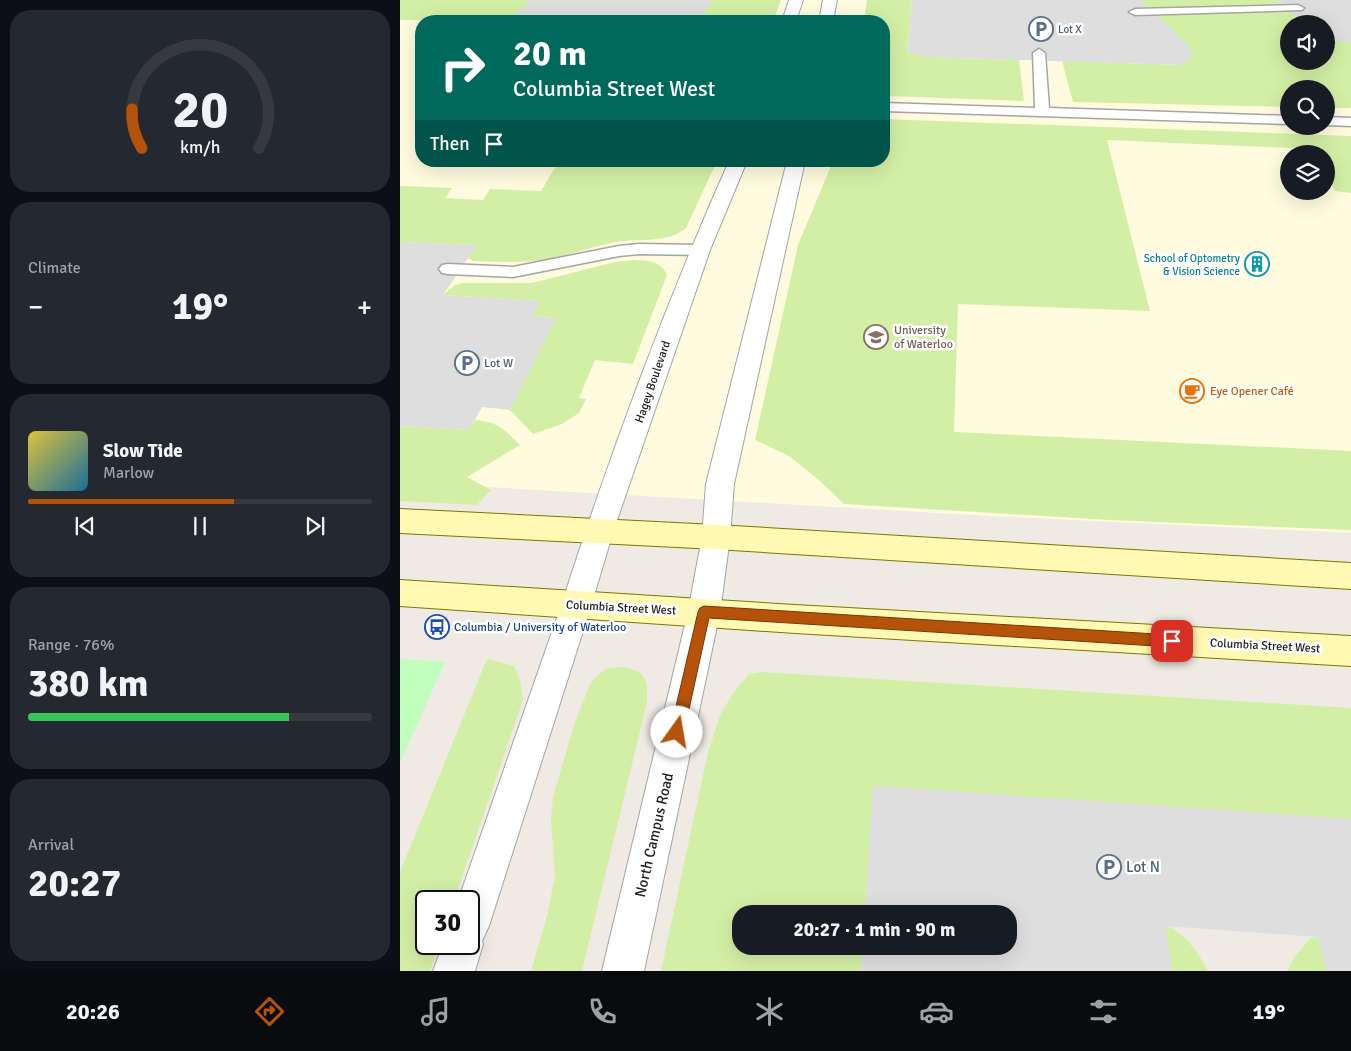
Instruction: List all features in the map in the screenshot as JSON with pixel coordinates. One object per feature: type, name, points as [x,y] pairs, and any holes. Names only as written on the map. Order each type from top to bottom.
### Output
[{"type":"main road","points":[[400,521],[716,537],[1351,576]]},
{"type":"main road","name":"Columbia Street West","points":[[400,593],[805,620],[1351,651]]},
{"type":"street","points":[[791,15],[796,0]]},
{"type":"street","points":[[827,15],[830,0]]},
{"type":"street","name":"Hagey Boulevard","points":[[576,606],[599,532],[700,250],[735,167]]},
{"type":"street","points":[[704,612],[716,537],[720,484],[795,167]]},
{"type":"street","points":[[480,893],[576,606]]},
{"type":"street","name":"North Campus Road","points":[[623,971],[704,612]]},
{"type":"street","points":[[454,971],[459,955]]},
{"type":"lane","points":[[1135,12],[1207,5],[1298,8]]},
{"type":"lane","points":[[1039,53],[1042,112]]},
{"type":"lane","points":[[890,107],[1280,120]]},
{"type":"lane","points":[[1335,121],[1351,122]]},
{"type":"lane","points":[[448,269],[513,272],[632,250],[700,250]]},
{"type":"shaded area","name":"University of Waterloo","points":[[400,0],[1351,0],[1351,533],[990,516],[400,482]]},
{"type":"shaded area","points":[[530,0],[712,0],[703,15],[516,15]]},
{"type":"shaded area","name":"Lot X","points":[[912,0],[1141,0],[1190,47],[1192,58],[1181,65],[926,57],[907,52]]},
{"type":"shaded area","points":[[1276,0],[1351,0],[1351,42],[1335,42],[1335,15],[1294,15]]},
{"type":"shaded area","name":"Lot W","points":[[400,242],[477,245],[443,295],[540,301],[532,316],[556,318],[510,410],[482,407],[469,430],[400,426]]},
{"type":"shaded area","name":"Lot N","points":[[873,786],[1351,819],[1351,971],[1327,971],[1318,937],[1166,926],[1172,971],[861,971],[862,955],[1017,955],[1017,905],[866,905]]},
{"type":"green space","points":[[400,0],[530,0],[516,15],[415,15],[415,20],[400,20]]},
{"type":"green space","points":[[712,0],[781,0],[775,15],[703,15]]},
{"type":"green space","points":[[867,0],[912,0],[907,52],[926,57],[1019,60],[1024,101],[890,96],[890,15],[865,15]]},
{"type":"green space","points":[[1139,0],[1276,0],[1294,15],[1280,15],[1280,70],[1335,70],[1335,41],[1351,42],[1351,108],[1335,108],[1335,80],[1280,80],[1280,107],[1073,102],[1062,61],[1181,65]]},
{"type":"green space","points":[[890,119],[1280,133],[1280,135],[1351,136],[1351,193],[1335,191],[1335,145],[1280,145],[1280,148],[1107,140],[1150,311],[958,304],[954,432],[1351,451],[1351,530],[1110,520],[844,504],[789,456],[755,440],[798,245],[830,167],[890,167]]},
{"type":"green space","points":[[555,167],[714,167],[686,228],[679,233],[662,238],[616,242],[550,259],[512,262],[473,261],[468,258],[476,245],[400,242],[400,186],[452,188],[445,198],[483,200],[490,189],[541,191]]},
{"type":"green space","points":[[650,261],[658,264],[667,275],[633,364],[595,360],[579,398],[586,399],[579,413],[562,424],[533,434],[510,410],[556,318],[532,316],[540,301],[443,295],[455,285],[463,283],[532,283],[615,262]]},
{"type":"green space","points":[[475,420],[490,422],[505,431],[520,445],[467,477],[491,490],[477,505],[400,501],[400,426],[469,430]]},
{"type":"green space","points":[[400,659],[445,662],[400,763]]},
{"type":"green space","points":[[487,659],[514,666],[520,681],[523,700],[458,890],[415,890],[415,955],[436,955],[430,971],[400,971],[400,872]]},
{"type":"green space","points":[[623,667],[637,671],[644,678],[647,688],[647,702],[582,971],[531,971],[547,916],[555,876],[551,819],[553,797],[574,725],[590,684],[600,673],[608,668]]},
{"type":"green space","points":[[762,672],[1351,708],[1351,819],[873,786],[866,905],[732,905],[732,955],[862,955],[861,971],[661,971],[708,752],[720,715],[733,693],[749,674]]},
{"type":"green space","points":[[1166,926],[1185,938],[1196,951],[1208,971],[1172,971]]},
{"type":"green space","points":[[1318,937],[1327,971],[1288,971],[1295,957],[1311,938]]},
{"type":"place","name":"Lot X","points":[[1041,29]]},
{"type":"place","name":"School of Optometry & Vision Science","points":[[1257,264]]},
{"type":"place","name":"University of Waterloo","points":[[876,337]]},
{"type":"place","name":"Lot W","points":[[467,363]]},
{"type":"place","name":"Eye Opener Café","points":[[1192,391]]},
{"type":"place","name":"Columbia / University of Waterloo","points":[[437,627]]},
{"type":"place","name":"Lot N","points":[[1109,867]]},
{"type":"route","points":[[677,732],[704,612],[1172,641]]}]
